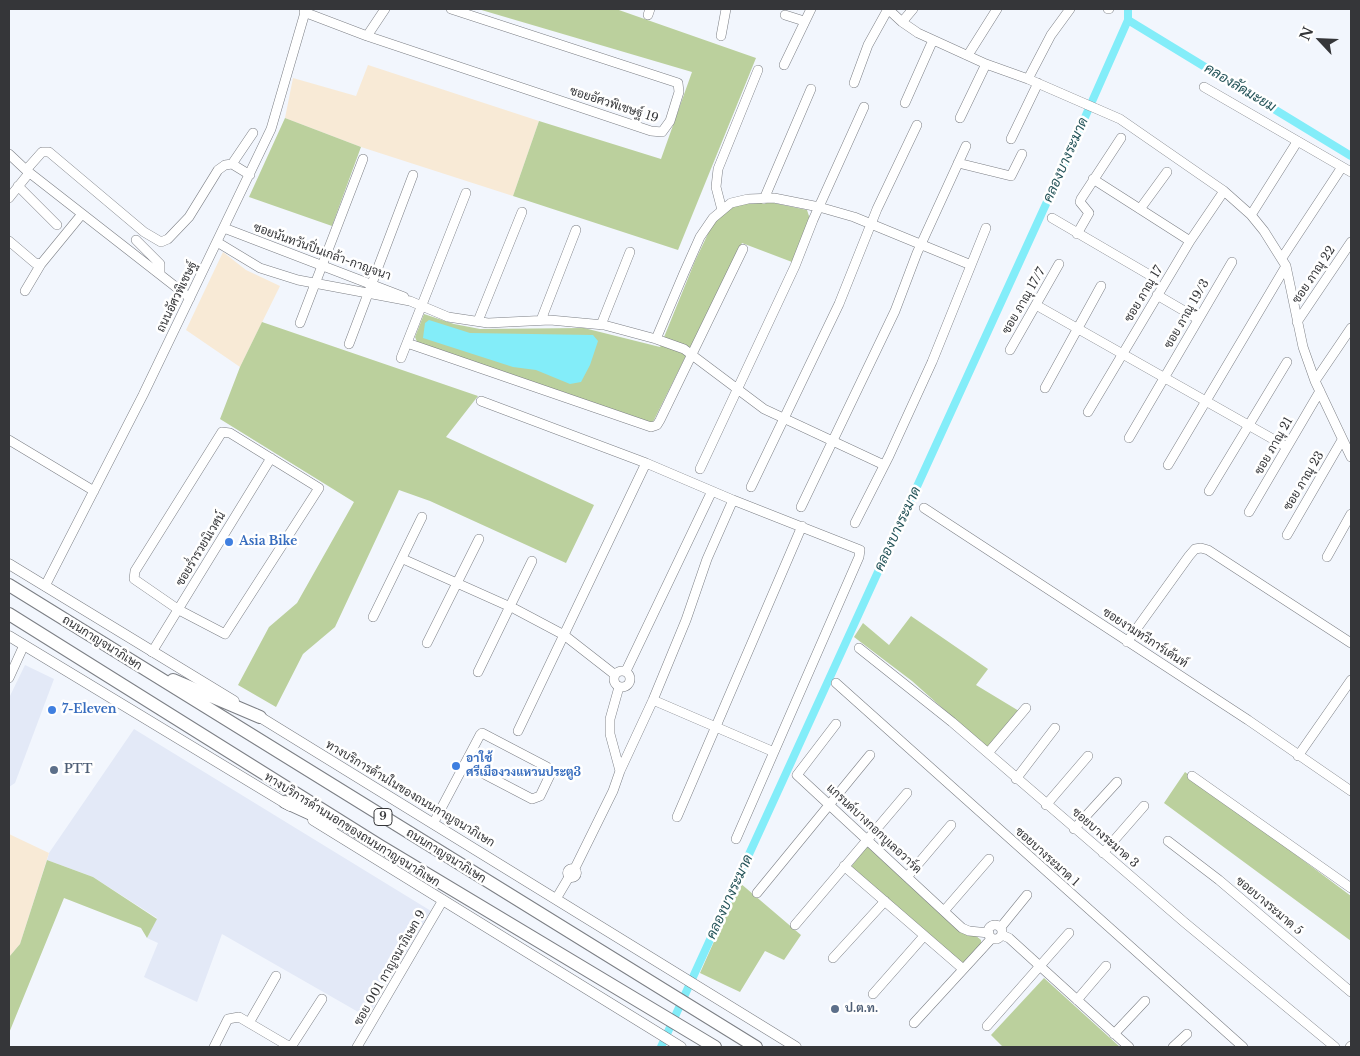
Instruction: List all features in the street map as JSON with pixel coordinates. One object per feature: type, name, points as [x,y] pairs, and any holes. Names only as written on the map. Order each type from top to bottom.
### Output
[{"type":"highway","name":"ถนนกาญจนาภิเษก","points":[[9,585],[756,1047]]},
{"type":"highway","name":"ถนนกาญจนาภิเษก","points":[[9,614],[380,846],[714,1047]]},
{"type":"highway","points":[[134,663],[260,717]]},
{"type":"highway","points":[[285,802],[380,846]]},
{"type":"main road","name":"ทางบริการด้านในของถนนกาญจนาภิเษก","points":[[9,564],[434,822],[796,1047]]},
{"type":"main road","name":"ทางบริการด้านนอกของถนนกาญจนาภิเษก","points":[[9,636],[285,802],[680,1047]]},
{"type":"street","points":[[367,36],[385,9]]},
{"type":"street","name":"ซอยอัศวพิเชษฐ์ 19","points":[[305,10],[367,36],[651,131],[662,132],[670,121],[679,92],[678,83],[452,9]]},
{"type":"street","points":[[721,36],[726,9]]},
{"type":"street","points":[[784,64],[811,9]]},
{"type":"street","points":[[854,83],[868,46],[888,9],[902,22],[933,40],[986,64],[1028,78],[1120,119],[1224,191],[1252,215],[1284,262],[1303,347],[1315,381],[1351,456]]},
{"type":"street","points":[[902,22],[913,9]]},
{"type":"street","points":[[968,55],[997,9]]},
{"type":"street","points":[[1028,78],[1051,35],[1070,9]]},
{"type":"street","name":"ถนนอัศวพิเชษฐ์","points":[[45,586],[250,175],[278,110],[305,10]]},
{"type":"street","points":[[785,14],[804,21]]},
{"type":"street","points":[[905,103],[933,40]]},
{"type":"street","points":[[960,118],[986,64]]},
{"type":"street","points":[[722,210],[716,187],[718,169],[758,70]]},
{"type":"street","points":[[1012,139],[1038,83]]},
{"type":"street","points":[[1204,87],[1351,172]]},
{"type":"street","points":[[764,198],[811,89]]},
{"type":"street","points":[[700,469],[795,266],[819,206],[864,107]]},
{"type":"street","points":[[750,487],[839,304],[871,224],[917,125]]},
{"type":"street","points":[[232,164],[253,133]]},
{"type":"street","points":[[1077,234],[1089,213],[1080,202],[1081,199],[1121,138]]},
{"type":"street","points":[[1252,215],[1297,142]]},
{"type":"street","points":[[801,507],[895,311],[921,244],[966,146]]},
{"type":"street","points":[[9,198],[42,152],[49,152],[144,232],[161,242],[168,239],[188,217],[218,170],[225,165],[232,164],[250,175]]},
{"type":"street","points":[[958,163],[1011,176],[1022,154]]},
{"type":"street","points":[[9,155],[190,298]]},
{"type":"street","points":[[300,323],[363,159]]},
{"type":"street","points":[[1168,465],[1206,402],[1284,262],[1342,167]]},
{"type":"street","points":[[1140,209],[1167,172]]},
{"type":"street","points":[[349,344],[413,175]]},
{"type":"street","points":[[1093,180],[1190,241]]},
{"type":"street","points":[[18,186],[57,225]]},
{"type":"street","name":"ซอย ภาณุ 17","points":[[1088,412],[1190,241],[1224,191]]},
{"type":"street","points":[[401,358],[466,193]]},
{"type":"street","points":[[656,339],[700,237],[713,218],[722,210],[731,203],[748,199],[764,198],[819,206],[871,224],[971,265]]},
{"type":"street","points":[[478,321],[522,212]]},
{"type":"street","points":[[25,291],[41,264],[82,214]]},
{"type":"street","points":[[1052,218],[1153,276]]},
{"type":"street","name":"ซอยนันทวันปิ่นเกล้า-กาญจนา","points":[[224,228],[322,266],[370,288],[410,301],[448,317],[478,321],[541,320],[602,325],[656,339],[684,349],[764,409],[884,465]]},
{"type":"street","points":[[855,523],[932,362],[986,228]]},
{"type":"street","points":[[541,320],[576,230]]},
{"type":"street","points":[[136,240],[160,264],[160,274]]},
{"type":"street","points":[[9,241],[35,264],[41,264]]},
{"type":"street","name":"ซอยนันทวันปิ่นเกล้า-กาญจนา","points":[[217,242],[260,268],[298,280],[370,288]]},
{"type":"street","name":"ซอย ภาณุ 22","points":[[1298,322],[1351,242]]},
{"type":"street","points":[[407,344],[651,427],[657,425],[660,420],[743,249]]},
{"type":"street","points":[[602,325],[630,252]]},
{"type":"street","name":"ซอย ภาณุ 19/3","points":[[1129,438],[1232,262]]},
{"type":"street","name":"ซอย ภาณุ 17/7","points":[[1010,350],[1059,264]]},
{"type":"street","points":[[1044,388],[1101,286]]},
{"type":"street","points":[[1157,295],[1198,319]]},
{"type":"street","points":[[1036,305],[1164,379],[1288,447]]},
{"type":"street","points":[[1315,381],[1351,328]]},
{"type":"street","points":[[1209,490],[1287,362]]},
{"type":"street","name":"ซอย ภาณุ 21","points":[[1249,512],[1320,391]]},
{"type":"street","points":[[481,400],[860,550],[859,557],[736,839]]},
{"type":"street","points":[[222,432],[230,433],[319,488],[229,631],[225,634],[220,632],[179,610],[139,584],[134,579],[135,571],[222,432]]},
{"type":"street","points":[[9,440],[94,490]]},
{"type":"street","name":"ซอย ภาณุ 23","points":[[1287,535],[1342,440]]},
{"type":"street","name":"ซอยร่ำรวยนิเวศน์","points":[[152,652],[271,458]]},
{"type":"street","points":[[518,731],[646,464]]},
{"type":"street","points":[[626,672],[712,491]]},
{"type":"street","points":[[556,899],[572,873],[613,791],[686,620],[707,559],[733,500]]},
{"type":"street","name":"ซอยงามทวีการ์เด้นท์","points":[[924,508],[1248,720],[1351,791]]},
{"type":"street","points":[[1327,557],[1351,514]]},
{"type":"street","points":[[373,617],[422,517]]},
{"type":"street","points":[[677,817],[802,526]]},
{"type":"street","points":[[427,643],[480,540]]},
{"type":"street","points":[[1128,642],[1189,556],[1195,549],[1201,548],[1208,550],[1351,643]]},
{"type":"street","points":[[403,559],[511,607],[564,635],[614,674]]},
{"type":"street","points":[[478,672],[532,560]]},
{"type":"street","points":[[9,678],[24,645]]},
{"type":"street","name":"ซอยบางระมาด 3","points":[[859,648],[988,753],[1074,829],[1335,1047]]},
{"type":"street","points":[[619,671],[626,672],[630,676],[630,682],[625,687],[619,687],[614,682],[614,674],[619,671]]},
{"type":"street","points":[[1298,756],[1351,680]]},
{"type":"street","name":"ซอยบางระมาด 1","points":[[836,684],[1242,1047]]},
{"type":"street","points":[[619,687],[610,719],[610,734],[620,772]]},
{"type":"street","points":[[653,700],[774,752]]},
{"type":"street","points":[[988,753],[1026,708]]},
{"type":"street","name":"แกรนด์บางกอกบูเลอวาร์ด","points":[[836,724],[797,775],[962,928],[990,935]]},
{"type":"street","points":[[1016,779],[1055,728]]},
{"type":"street","points":[[434,822],[480,735],[485,733],[548,767],[551,773],[540,796],[532,799],[465,764]]},
{"type":"street","points":[[757,893],[870,755]]},
{"type":"street","points":[[1046,804],[1088,756]]},
{"type":"street","points":[[1192,776],[1351,888]]},
{"type":"street","points":[[1074,829],[1117,782]]},
{"type":"street","points":[[795,925],[907,793]]},
{"type":"street","points":[[1103,853],[1144,806]]},
{"type":"street","points":[[907,877],[952,825]]},
{"type":"street","name":"ซอยบางระมาด 5","points":[[1168,841],[1219,880],[1351,992]]},
{"type":"street","points":[[944,911],[989,859]]},
{"type":"street","points":[[844,866],[963,969]]},
{"type":"street","points":[[914,1023],[963,969],[990,935],[998,938],[1027,895]]},
{"type":"street","name":"ซอย 001 กาญจนาภิเษก 9","points":[[358,1047],[443,900]]},
{"type":"street","points":[[833,958],[885,901]]},
{"type":"street","points":[[1001,931],[1129,1047]]},
{"type":"street","points":[[987,1026],[1069,934]]},
{"type":"street","points":[[873,994],[924,936]]},
{"type":"street","points":[[1077,1000],[1106,966]]},
{"type":"street","points":[[249,1023],[276,976]]},
{"type":"street","points":[[214,1047],[228,1019],[239,1017],[287,1047],[322,999]]},
{"type":"street","points":[[1114,1034],[1145,1001]]},
{"type":"street","points":[[1174,1047],[1187,1034]]},
{"type":"shaded area","points":[[368,65],[539,121],[513,196],[361,147],[285,118],[293,78],[356,96]]},
{"type":"shaded area","points":[[223,252],[246,270],[280,286],[240,367],[186,330]]},
{"type":"shaded area","points":[[25,665],[54,679],[15,783],[9,787],[9,698]]},
{"type":"shaded area","points":[[134,729],[431,911],[367,1017],[222,934],[197,1002],[144,977],[158,943],[147,938],[157,918],[93,877],[47,860],[49,853]]},
{"type":"shaded area","points":[[9,834],[49,853],[20,944],[9,957]]},
{"type":"green space","points":[[478,9],[616,9],[756,58],[678,250],[513,196],[539,121],[661,159],[692,72]]},
{"type":"green space","points":[[285,118],[361,147],[332,226],[249,197]]},
{"type":"green space","points":[[769,202],[807,210],[810,219],[792,262],[742,243],[653,422],[647,422],[417,342],[415,337],[424,314],[454,324],[480,329],[584,328],[660,347],[695,261],[715,219],[734,205]]},
{"type":"green space","points":[[262,322],[478,396],[446,437],[594,505],[566,563],[430,501],[399,490],[335,627],[303,654],[276,707],[238,685],[269,627],[297,603],[354,502],[220,419],[240,367]]},
{"type":"green space","points":[[911,616],[988,669],[976,685],[1019,711],[987,748],[912,681],[854,637],[863,623],[889,645]]},
{"type":"green space","points":[[1185,772],[1351,896],[1351,941],[1164,803]]},
{"type":"green space","points":[[868,845],[981,940],[981,946],[963,964],[851,867]]},
{"type":"green space","points":[[47,860],[93,877],[157,919],[147,938],[141,928],[64,898],[9,1033],[9,957],[20,944]]},
{"type":"green space","points":[[740,883],[801,935],[784,960],[765,951],[740,992],[700,973]]},
{"type":"green space","points":[[1044,978],[1120,1047],[1003,1047],[991,1035]]},
{"type":"water","points":[[429,320],[470,333],[593,335],[598,341],[590,365],[581,382],[570,384],[536,370],[513,367],[423,338],[425,323]]},
{"type":"waterway","name":"คลองบางระมาด","points":[[661,1047],[1067,158],[1128,20],[1128,9]]},
{"type":"waterway","name":"คลองลัดมะยม","points":[[1128,20],[1351,156]]},
{"type":"place","name":"Asia Bike","points":[[229,542]]},
{"type":"place","name":"7-Eleven","points":[[52,710]]},
{"type":"place","name":"อาใช้ ศรีเมืองวงแหวนประตู3","points":[[456,766]]},
{"type":"place","name":"PTT","points":[[54,770]]},
{"type":"place","name":"ป.ต.ท.","points":[[835,1009]]}]
